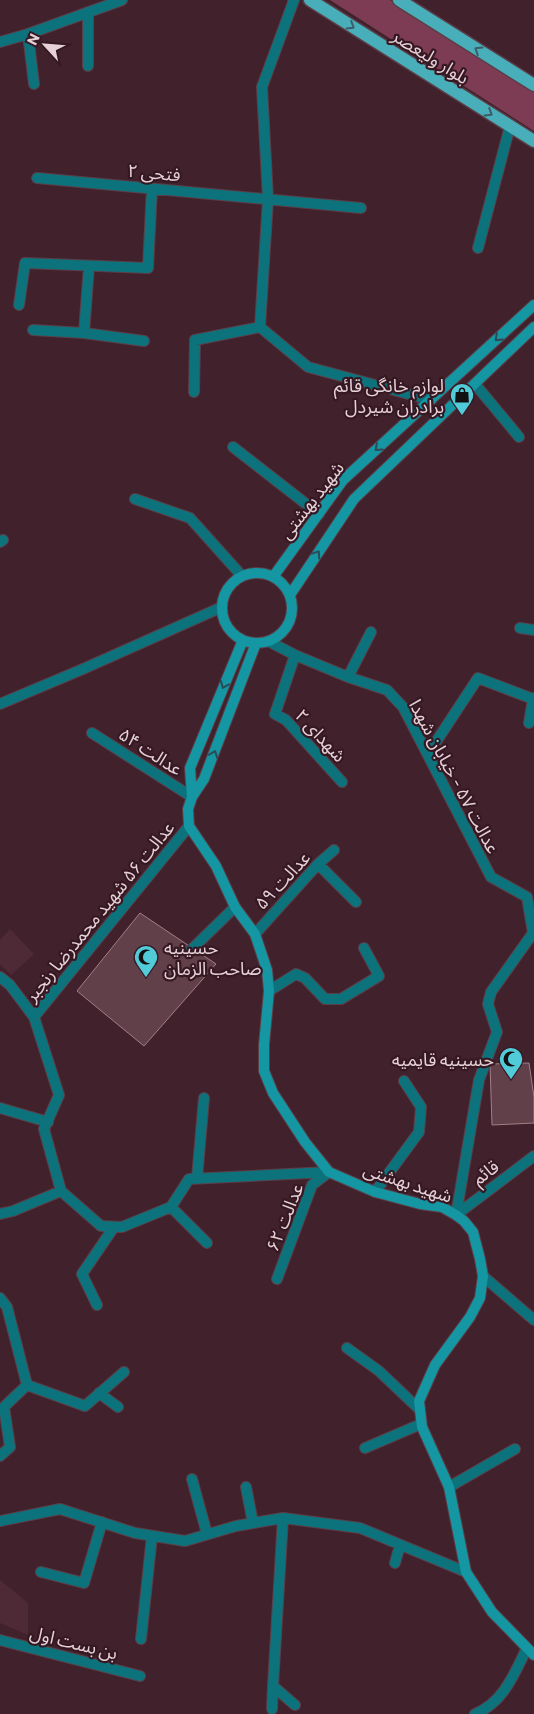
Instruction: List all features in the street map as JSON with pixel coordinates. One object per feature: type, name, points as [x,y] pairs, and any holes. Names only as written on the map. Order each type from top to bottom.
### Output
[{"type":"main road","name":"بلوار ولیعصر","points":[[310,0],[534,142]]},
{"type":"main road","name":"بلوار ولیعصر","points":[[399,0],[534,85]]},
{"type":"main road","name":"شهید بهشتی","points":[[274,577],[343,480],[534,305]]},
{"type":"main road","name":"شهید بهشتی","points":[[290,594],[354,500],[534,327]]},
{"type":"main road","points":[[263,573],[274,577],[283,584],[290,594],[291,617],[278,636],[268,641],[256,643],[243,640],[232,632],[224,620],[222,607],[224,597],[234,581],[242,576],[263,573]]},
{"type":"main road","points":[[192,797],[190,768],[243,640]]},
{"type":"main road","points":[[189,826],[188,809],[192,797],[204,779],[256,643]]},
{"type":"main road","name":"شهید بهشتی","points":[[189,826],[216,866],[235,907],[256,934],[267,970],[269,990],[264,1045],[264,1072],[273,1093],[290,1121],[329,1172],[375,1192],[420,1204],[442,1207],[464,1221],[473,1232],[483,1276],[480,1298],[470,1317],[435,1365],[419,1401],[420,1410],[422,1424],[449,1487],[466,1572],[492,1612],[530,1652]]},
{"type":"street","points":[[0,42],[28,34],[110,2],[122,0]]},
{"type":"street","points":[[260,327],[268,199],[262,87],[294,0]]},
{"type":"street","points":[[88,12],[88,66]]},
{"type":"street","points":[[28,34],[34,84]]},
{"type":"street","points":[[478,248],[510,126]]},
{"type":"street","name":"فتحی ۲","points":[[37,178],[361,208]]},
{"type":"street","points":[[20,305],[25,264],[148,268],[152,188]]},
{"type":"street","points":[[84,333],[89,266]]},
{"type":"street","points":[[194,392],[195,340],[260,327]]},
{"type":"street","points":[[260,327],[308,367],[431,400]]},
{"type":"street","points":[[33,330],[84,333],[144,341]]},
{"type":"street","points":[[475,384],[519,437]]},
{"type":"street","points":[[233,447],[319,514]]},
{"type":"street","points":[[136,498],[190,518],[242,576]]},
{"type":"street","points":[[0,704],[222,607]]},
{"type":"street","points":[[520,628],[534,630]]},
{"type":"street","points":[[348,678],[371,632]]},
{"type":"street","name":"عدالت ۵۷ - خیابان شهدا","points":[[268,641],[294,655],[348,678],[387,690],[403,707],[491,877],[531,896]]},
{"type":"street","name":"شهدای ۲","points":[[294,655],[275,714],[286,720],[342,782]]},
{"type":"street","points":[[428,754],[478,678],[534,699],[529,723]]},
{"type":"street","name":"عدالت ۵۴","points":[[92,733],[192,797]]},
{"type":"street","name":"عدالت ۵۶ شهید محمدرضا رنجبر","points":[[34,1017],[189,826]]},
{"type":"street","name":"عدالت ۵۹","points":[[256,934],[318,864],[334,850]]},
{"type":"street","points":[[318,864],[356,902]]},
{"type":"street","points":[[456,1215],[479,1080],[497,1032],[488,1004],[491,992],[533,933],[531,896]]},
{"type":"street","points":[[190,951],[235,907]]},
{"type":"street","points":[[269,990],[296,974],[305,978],[325,999],[341,998],[379,976],[364,948]]},
{"type":"street","points":[[0,977],[10,985],[34,1017],[59,1095],[44,1129],[61,1191],[102,1226],[122,1227],[171,1207],[189,1179],[329,1172]]},
{"type":"street","points":[[375,1192],[419,1132],[421,1107],[404,1080]]},
{"type":"street","points":[[197,1178],[204,1098]]},
{"type":"street","points":[[0,1108],[48,1122]]},
{"type":"street","name":"قائم","points":[[456,1215],[534,1156]]},
{"type":"street","name":"عدالت ۶۲","points":[[277,1279],[312,1185],[329,1172]]},
{"type":"street","points":[[0,1214],[13,1211],[61,1191]]},
{"type":"street","points":[[171,1207],[207,1243]]},
{"type":"street","points":[[97,1305],[82,1274],[114,1227]]},
{"type":"street","points":[[483,1276],[534,1320]]},
{"type":"street","points":[[0,1298],[7,1307],[27,1385]]},
{"type":"street","points":[[347,1348],[380,1371],[420,1410]]},
{"type":"street","points":[[27,1385],[85,1406],[124,1372]]},
{"type":"street","points":[[0,1456],[10,1447],[4,1407],[27,1385]]},
{"type":"street","points":[[99,1394],[118,1407]]},
{"type":"street","points":[[365,1448],[422,1424]]},
{"type":"street","points":[[449,1487],[515,1449]]},
{"type":"street","points":[[192,1479],[207,1534]]},
{"type":"street","points":[[246,1487],[253,1523]]},
{"type":"street","points":[[0,1521],[60,1509],[135,1533],[184,1541],[236,1526],[283,1518],[360,1528],[466,1572]]},
{"type":"street","points":[[272,1709],[283,1518]]},
{"type":"street","points":[[41,1572],[84,1582],[102,1522]]},
{"type":"street","points":[[140,1639],[152,1536]]},
{"type":"street","points":[[395,1563],[400,1545]]},
{"type":"street","name":"بن بست اول","points":[[0,1640],[140,1676]]},
{"type":"street","points":[[475,1714],[482,1711],[504,1692],[530,1652]]},
{"type":"street","points":[[274,1686],[295,1705]]},
{"type":"shaded area","points":[[330,0],[390,0],[534,92],[534,131]]},
{"type":"shaded area","points":[[10,929],[34,954],[11,975],[0,964],[0,940]]},
{"type":"shaded area","points":[[0,1580],[28,1603],[28,1635],[0,1623]]},
{"type":"building","name":"حسینیه صاحب الزمان","points":[[140,913],[216,964],[144,1046],[77,991]]},
{"type":"building","name":"حسینیه قایمیه","points":[[529,1063],[534,1097],[534,1123],[492,1125],[490,1064]]},
{"type":"place","name":"لوازم خانگی قائم برادران شیردل","points":[[462,416]]},
{"type":"place","name":"حسینیه صاحب الزمان","points":[[146,978]]},
{"type":"place","name":"حسینیه قایمیه","points":[[511,1080]]}]
